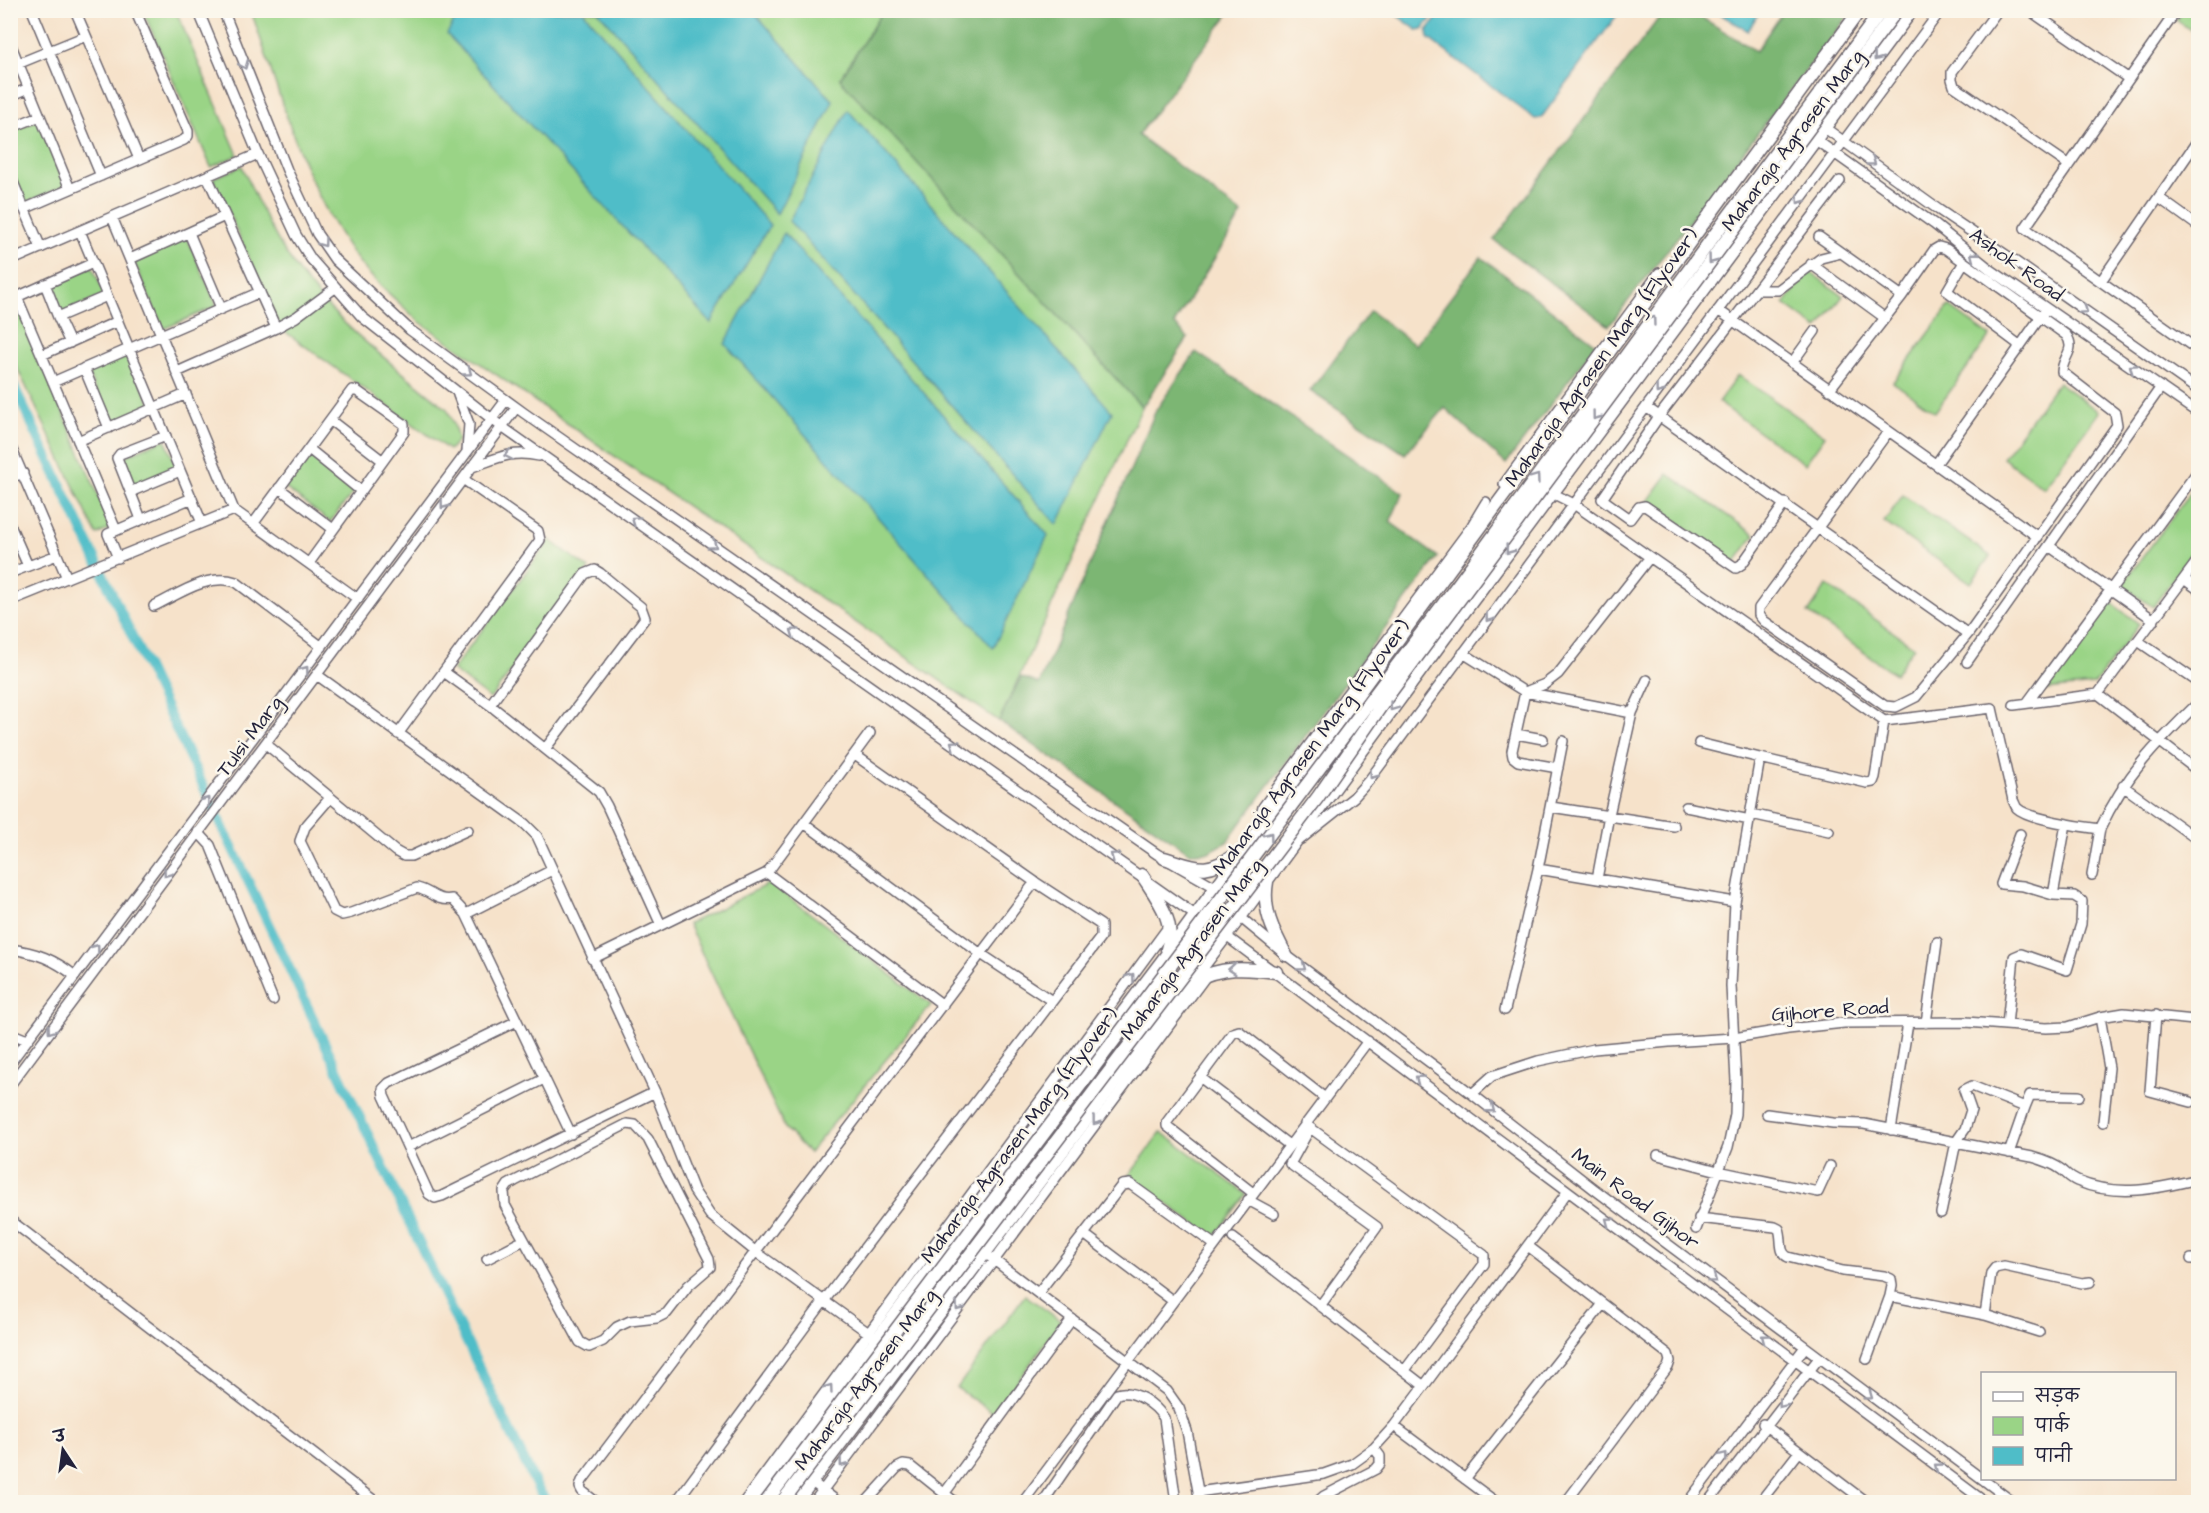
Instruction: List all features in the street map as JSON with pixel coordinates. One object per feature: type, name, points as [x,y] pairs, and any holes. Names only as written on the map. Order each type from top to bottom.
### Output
[{"type":"main road","name":"Maharaja Agrasen Marg","points":[[753,1503],[828,1404],[873,1336],[1047,1114],[1162,961],[1858,10]]},
{"type":"main road","name":"Maharaja Agrasen Marg (Flyover)","points":[[766,1503],[1445,602],[1882,10]]},
{"type":"main road","name":"Maharaja Agrasen Marg (Flyover)","points":[[782,1503],[1318,797],[1390,693],[1897,10]]},
{"type":"main road","name":"Maharaja Agrasen Marg","points":[[796,1503],[989,1256],[1076,1134],[1267,881],[1445,636],[1912,10]]},
{"type":"main road","points":[[1594,373],[1624,397]]},
{"type":"main road","points":[[1416,613],[1445,636]]},
{"type":"main road","points":[[1164,858],[1199,869],[1211,868],[1244,849]]},
{"type":"main road","points":[[1142,875],[1167,916],[1171,937],[1162,961]]},
{"type":"main road","points":[[1267,881],[1266,907],[1270,922],[1286,955]]},
{"type":"main road","points":[[1190,984],[1208,974],[1244,968],[1276,972]]},
{"type":"main road","points":[[1047,1114],[1076,1134]]},
{"type":"main road","points":[[828,1404],[856,1424]]},
{"type":"street","points":[[32,10],[101,176]]},
{"type":"street","points":[[75,10],[139,159]]},
{"type":"street","points":[[24,209],[184,140],[188,136],[188,131],[135,10]]},
{"type":"street","points":[[198,10],[258,154],[296,235],[311,259],[362,317],[502,427],[1142,875],[1195,915]]},
{"type":"street","points":[[223,10],[287,170],[317,234],[335,260],[410,330],[516,408],[1164,858],[1215,887]]},
{"type":"street","points":[[1504,484],[1858,10]]},
{"type":"street","points":[[1292,846],[1354,797],[1370,779],[1941,10]]},
{"type":"street","points":[[1998,10],[1952,72],[1954,86],[2069,165]]},
{"type":"street","points":[[2029,10],[2129,79]]},
{"type":"street","points":[[2177,10],[2025,228],[2199,350]]},
{"type":"street","points":[[15,66],[86,36]]},
{"type":"street","points":[[10,44],[15,66],[29,88],[70,189]]},
{"type":"street","points":[[10,96],[29,88]]},
{"type":"street","points":[[10,128],[40,116]]},
{"type":"street","name":"Ashok Road","points":[[1825,128],[2199,390]]},
{"type":"street","name":"Ashok Road","points":[[1816,140],[1934,224],[1991,270],[2199,413]]},
{"type":"street","points":[[2101,281],[2199,140]]},
{"type":"street","points":[[10,261],[258,154]]},
{"type":"street","points":[[10,175],[41,248]]},
{"type":"street","points":[[207,176],[276,328]]},
{"type":"street","points":[[1785,503],[1742,564],[1736,568],[1645,506],[1639,507],[1630,519],[1603,501],[1602,497],[1660,416],[1840,181]]},
{"type":"street","points":[[2159,198],[2199,226]]},
{"type":"street","points":[[130,259],[225,216]]},
{"type":"street","points":[[112,217],[234,510],[358,598]]},
{"type":"street","points":[[80,231],[202,523]]},
{"type":"street","points":[[189,233],[221,308]]},
{"type":"street","points":[[1819,237],[1902,296]]},
{"type":"street","points":[[1829,390],[1902,296],[1934,250],[1940,247],[2066,335],[2070,340],[2070,352],[2062,366],[2062,372],[2115,413],[2117,419],[2116,425],[1968,634],[1916,697],[1896,707],[1885,706],[1764,621],[1759,615],[1759,608],[1888,432]]},
{"type":"street","points":[[1756,290],[1772,290],[1785,286],[1821,258],[1841,253]]},
{"type":"street","points":[[1964,262],[1947,291],[2018,344],[2018,350]]},
{"type":"street","points":[[93,263],[14,298],[42,355],[116,530]]},
{"type":"street","points":[[1811,264],[1885,318]]},
{"type":"street","points":[[45,284],[70,343]]},
{"type":"street","points":[[177,372],[276,328],[305,311],[335,288]]},
{"type":"street","points":[[53,382],[260,292]]},
{"type":"street","points":[[58,317],[107,296]]},
{"type":"street","points":[[1936,464],[2047,308]]},
{"type":"street","points":[[1718,310],[2038,537]]},
{"type":"street","points":[[42,355],[118,321]]},
{"type":"street","points":[[1792,363],[1815,331]]},
{"type":"street","points":[[84,368],[109,428]]},
{"type":"street","points":[[1967,662],[2161,387]]},
{"type":"street","points":[[253,524],[352,390],[357,391],[404,424],[404,432],[309,563]]},
{"type":"street","points":[[457,392],[469,424],[467,453]]},
{"type":"street","points":[[78,441],[186,393]]},
{"type":"street","name":"Tulsi Marg","points":[[10,1063],[506,400]]},
{"type":"street","points":[[1646,407],[1968,634]]},
{"type":"street","name":"Tulsi Marg","points":[[10,1085],[516,408]]},
{"type":"street","points":[[330,420],[383,461]]},
{"type":"street","points":[[141,519],[117,458],[120,454],[166,436]]},
{"type":"street","points":[[10,445],[67,578]]},
{"type":"street","points":[[309,449],[361,491]]},
{"type":"street","points":[[472,467],[502,455],[521,452],[544,457]]},
{"type":"street","points":[[130,492],[180,471]]},
{"type":"street","points":[[2027,703],[2199,471]]},
{"type":"street","points":[[10,478],[22,473]]},
{"type":"street","points":[[398,734],[540,540],[538,531],[463,479]]},
{"type":"street","points":[[279,488],[333,530]]},
{"type":"street","points":[[1552,493],[1574,504],[1884,721],[1992,708],[2013,800],[2017,808],[2023,812],[2066,824],[2100,830]]},
{"type":"street","points":[[118,558],[108,534],[192,498]]},
{"type":"street","points":[[1258,829],[1263,807],[1471,527],[1486,502]]},
{"type":"street","points":[[10,601],[234,510]]},
{"type":"street","points":[[10,525],[28,566]]},
{"type":"street","points":[[2049,546],[2154,620]]},
{"type":"street","points":[[10,573],[57,555]]},
{"type":"street","points":[[1525,692],[1545,684],[1558,674],[1650,557]]},
{"type":"street","points":[[2014,705],[2098,694],[2199,560]]},
{"type":"street","points":[[490,705],[585,574],[595,570],[600,573],[641,607],[645,618],[545,749]]},
{"type":"street","points":[[154,606],[204,582],[225,579],[236,582],[322,647]]},
{"type":"street","points":[[2184,579],[2199,589]]},
{"type":"street","points":[[2138,641],[2199,682]]},
{"type":"street","points":[[1463,653],[1525,692],[1632,713]]},
{"type":"street","points":[[444,672],[490,705],[599,792],[661,925]]},
{"type":"street","points":[[317,675],[525,824],[537,836],[655,1092],[695,1192],[710,1215],[756,1252],[873,1336]]},
{"type":"street","points":[[1597,879],[1632,713],[1647,680]]},
{"type":"street","points":[[1525,692],[1512,751],[1514,757],[1518,761],[1558,768]]},
{"type":"street","points":[[2098,694],[2199,771]]},
{"type":"street","points":[[2092,875],[2100,830],[2123,786],[2158,742],[2199,703]]},
{"type":"street","points":[[1699,743],[1867,783],[1873,782],[1875,777],[1884,721]]},
{"type":"street","points":[[592,959],[767,873],[870,733]]},
{"type":"street","points":[[1516,734],[1543,739]]},
{"type":"street","points":[[1505,1010],[1538,869],[1563,741]]},
{"type":"street","points":[[266,744],[404,856],[421,852],[468,830]]},
{"type":"street","points":[[676,1503],[824,1301],[1101,937],[1101,925],[1035,882],[855,755]]},
{"type":"street","points":[[1696,1229],[1728,1147],[1735,1114],[1736,1081],[1731,986],[1735,902],[1760,758]]},
{"type":"street","points":[[2123,786],[2199,840]]},
{"type":"street","points":[[330,798],[305,827],[300,841],[334,911],[342,915],[351,913],[417,888],[437,899],[452,898],[466,914],[570,1134]]},
{"type":"street","points":[[1551,807],[1674,826]]},
{"type":"street","points":[[1686,807],[1829,831]]},
{"type":"street","points":[[804,823],[981,954],[1052,1001]]},
{"type":"street","points":[[2053,895],[2066,824]]},
{"type":"street","points":[[200,829],[210,845],[273,1000]]},
{"type":"street","points":[[2007,1025],[2014,957],[2021,954],[2067,970],[2081,924],[2082,901],[2074,896],[2053,895],[2023,886],[2001,885],[2020,834]]},
{"type":"street","points":[[1538,869],[1735,902]]},
{"type":"street","points":[[466,914],[552,870]]},
{"type":"street","points":[[767,873],[943,1005]]},
{"type":"street","points":[[596,1503],[582,1491],[580,1487],[582,1481],[1035,882]]},
{"type":"street","name":"Main Road Gijhor","points":[[1240,917],[1286,955],[1472,1094],[1594,1189],[1981,1479]]},
{"type":"street","points":[[744,1503],[873,1336],[1169,926]]},
{"type":"street","name":"Main Road Gijhor","points":[[1226,936],[1985,1503]]},
{"type":"street","points":[[1926,1023],[1937,942]]},
{"type":"street","points":[[10,949],[40,954],[60,963],[75,976]]},
{"type":"street","points":[[814,1503],[989,1256],[1208,974]]},
{"type":"street","name":"Gijhore Road","points":[[1472,1094],[1492,1076],[1538,1061],[1594,1049],[1734,1038],[1844,1023],[1966,1022],[2068,1027],[2100,1017],[2124,1013],[2194,1020],[2199,1024]]},
{"type":"street","points":[[2157,1015],[2150,1091],[2191,1102]]},
{"type":"street","points":[[2100,1017],[2109,1068],[2103,1122]]},
{"type":"street","points":[[517,1021],[389,1083],[383,1089],[384,1096],[429,1194],[435,1198],[442,1197],[655,1092]]},
{"type":"street","points":[[1891,1130],[1908,1023]]},
{"type":"street","points":[[1274,1214],[1167,1126],[1167,1122],[1233,1033],[1239,1031],[1325,1098]]},
{"type":"street","points":[[10,1033],[27,1040]]},
{"type":"street","points":[[1320,1306],[1377,1227],[1290,1164],[1308,1126],[1325,1098],[1368,1041]]},
{"type":"street","points":[[1201,1078],[1290,1145]]},
{"type":"street","points":[[408,1147],[544,1079]]},
{"type":"street","points":[[1941,1213],[1956,1142],[1965,1129],[1971,1110],[1964,1090],[1972,1086],[2025,1107]]},
{"type":"street","points":[[2009,1153],[2030,1095],[2079,1096]]},
{"type":"street","points":[[1767,1114],[1833,1123],[1864,1124],[2049,1161],[2070,1178],[2096,1189],[2157,1189],[2199,1179]]},
{"type":"street","points":[[627,1124],[635,1125],[648,1139],[709,1259],[710,1268],[688,1286],[667,1313],[657,1318],[630,1321],[617,1327],[603,1341],[589,1347],[580,1342],[524,1240],[505,1205],[504,1191],[508,1185],[627,1124]]},
{"type":"street","points":[[1023,1503],[1290,1145],[1308,1126]]},
{"type":"street","points":[[1308,1126],[1484,1255],[1484,1264],[1405,1370]]},
{"type":"street","points":[[1658,1155],[1818,1192],[1830,1166]]},
{"type":"street","points":[[1038,1293],[1122,1185],[1126,1183],[1215,1245]]},
{"type":"street","points":[[1198,1492],[1324,1474],[1352,1464],[1374,1448],[1394,1426],[1568,1191]]},
{"type":"street","points":[[679,1201],[695,1192]]},
{"type":"street","points":[[1699,1218],[1775,1227],[1779,1229],[1781,1235],[1781,1248],[1784,1255],[1843,1271],[1884,1276],[1891,1279],[1890,1296],[1867,1359]]},
{"type":"street","points":[[10,1220],[376,1503]]},
{"type":"street","points":[[1084,1234],[1173,1301]]},
{"type":"street","points":[[1233,1238],[1424,1386]]},
{"type":"street","points":[[487,1259],[524,1240]]},
{"type":"street","points":[[1528,1246],[1668,1354],[1670,1361],[1668,1367],[1566,1503]]},
{"type":"street","points":[[989,1256],[1167,1390],[1179,1408],[1187,1431],[1200,1503]]},
{"type":"street","points":[[1985,1316],[1991,1273],[1995,1268],[2004,1266],[2082,1283],[2090,1282]]},
{"type":"street","points":[[1890,1296],[1985,1316],[2039,1332]]},
{"type":"street","points":[[1465,1479],[1603,1304]]},
{"type":"street","points":[[944,1494],[1072,1319]]},
{"type":"street","points":[[1688,1503],[1805,1347]]},
{"type":"street","points":[[1708,1503],[1819,1358]]},
{"type":"street","points":[[1043,1503],[1117,1394],[1125,1391],[1133,1392],[1160,1412],[1164,1418],[1176,1503]]},
{"type":"street","points":[[1754,1416],[1866,1503]]},
{"type":"street","points":[[1394,1426],[1496,1503]]},
{"type":"street","points":[[1321,1499],[1376,1469],[1380,1464],[1380,1456],[1374,1448]]},
{"type":"street","points":[[1760,1503],[1799,1452]]},
{"type":"street","points":[[866,1503],[897,1468],[903,1465],[910,1466],[956,1503]]},
{"type":"street","name":"Main Road Gijhor","points":[[1982,1480],[2013,1503]]},
{"type":"street","points":[[812,1482],[838,1503]]},
{"type":"street","points":[[1321,1499],[1336,1503]]},
{"type":"green space","points":[[2183,10],[2198,11],[2198,35],[2176,20]]},
{"type":"green space","points":[[143,11],[176,11],[238,155],[211,167]]},
{"type":"green space","points":[[251,11],[883,11],[840,79],[1142,407],[999,721],[417,320],[387,292],[359,262],[323,204],[295,141]]},
{"type":"green space","points":[[883,11],[1231,11],[1138,135],[1242,214],[1174,324],[1188,338],[1142,407],[840,79]]},
{"type":"green space","points":[[1664,11],[1691,11],[1756,51],[1783,11],[1852,11],[1609,326],[1494,240]]},
{"type":"green space","points":[[38,120],[66,185],[25,203],[11,168],[10,131]]},
{"type":"green space","points":[[242,166],[280,244],[299,273],[341,320],[447,409],[458,440],[449,450],[280,328],[213,178]]},
{"type":"green space","points":[[187,237],[217,306],[163,329],[133,260]]},
{"type":"green space","points":[[1481,257],[1596,344],[1506,464],[1445,408],[1405,454],[1310,391],[1370,311],[1415,345]]},
{"type":"green space","points":[[92,266],[105,295],[60,314],[47,285]]},
{"type":"green space","points":[[1809,271],[1843,296],[1818,329],[1784,304]]},
{"type":"green space","points":[[16,301],[112,528],[97,535],[11,355],[11,303]]},
{"type":"green space","points":[[1949,306],[1990,336],[1935,412],[1893,382]]},
{"type":"green space","points":[[127,351],[152,407],[110,424],[86,369]]},
{"type":"green space","points":[[1196,352],[1403,493],[1390,522],[1438,557],[1227,842],[1209,852],[1190,853],[999,721],[1021,677],[1039,684],[1156,410]]},
{"type":"green space","points":[[1738,375],[1825,436],[1805,464],[1718,402]]},
{"type":"green space","points":[[2058,382],[2099,412],[2044,488],[2003,458]]},
{"type":"green space","points":[[165,439],[178,470],[131,490],[118,459]]},
{"type":"green space","points":[[309,455],[355,490],[330,522],[284,487]]},
{"type":"green space","points":[[1668,474],[1755,535],[1735,563],[1648,501]]},
{"type":"green space","points":[[2198,482],[2198,544],[2153,607],[2122,585]]},
{"type":"green space","points":[[1903,495],[1990,556],[1971,583],[1884,522]]},
{"type":"green space","points":[[550,540],[589,569],[490,699],[452,670]]},
{"type":"green space","points":[[1827,585],[1914,647],[1895,674],[1808,613]]},
{"type":"green space","points":[[2109,601],[2139,624],[2094,685],[2045,690]]},
{"type":"green space","points":[[770,883],[931,1005],[809,1153],[785,1128],[688,924]]},
{"type":"green space","points":[[1161,1132],[1246,1194],[1214,1238],[1129,1176]]},
{"type":"green space","points":[[1025,1295],[1061,1321],[994,1414],[957,1388]]},
{"type":"water","points":[[1443,10],[1620,11],[1541,118],[1535,119],[1428,38],[1427,31]]},
{"type":"water","points":[[460,11],[583,11],[770,225],[711,323],[447,34]]},
{"type":"water","points":[[598,11],[753,11],[833,101],[777,214]]},
{"type":"water","points":[[1391,11],[1437,11],[1423,29],[1417,30]]},
{"type":"water","points":[[1715,11],[1760,11],[1748,31]]},
{"type":"water","points":[[848,110],[1112,412],[1057,525],[789,221]]},
{"type":"water","points":[[784,233],[1048,535],[993,648],[725,344]]},
{"type":"waterway","points":[[10,378],[442,1291],[538,1489],[547,1502]]}]
